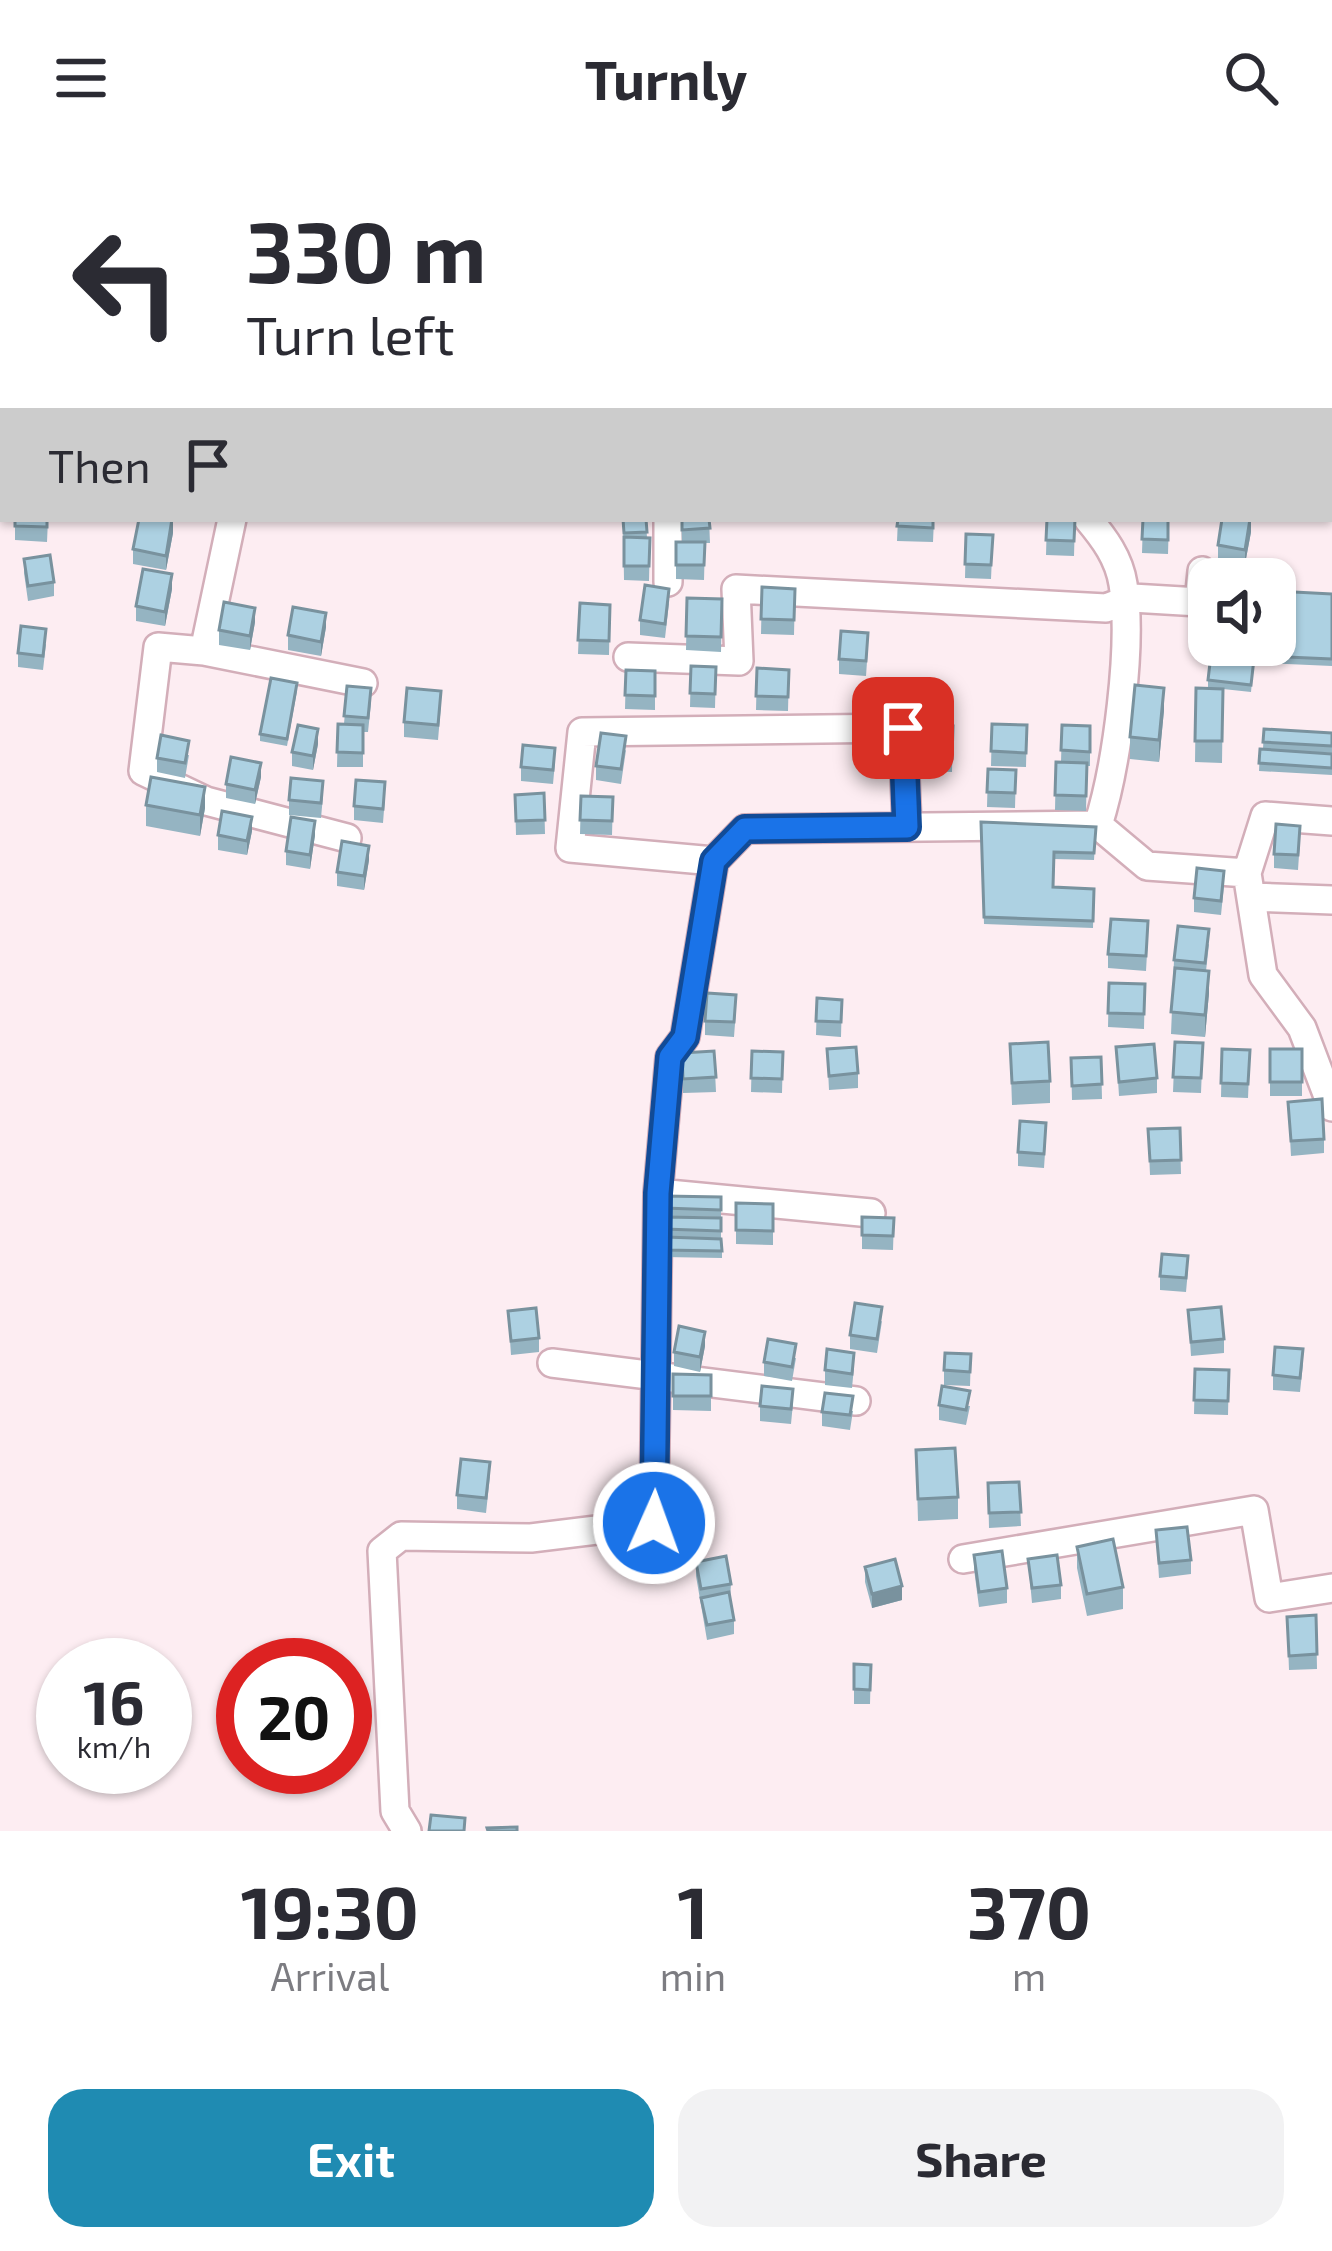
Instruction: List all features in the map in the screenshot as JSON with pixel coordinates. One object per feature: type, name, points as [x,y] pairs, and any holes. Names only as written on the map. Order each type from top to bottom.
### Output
[{"type":"street","points":[[204,651],[231,522]]},
{"type":"street","points":[[668,522],[668,582]]},
{"type":"street","points":[[1091,522],[1109,544],[1124,601],[1110,785],[1098,825]]},
{"type":"street","points":[[628,657],[739,661],[736,589],[1106,608],[1124,601],[1188,602]]},
{"type":"street","points":[[347,838],[206,801],[143,771],[158,647],[204,651],[363,683]]},
{"type":"street","points":[[714,861],[570,848],[582,732],[903,728],[907,827]]},
{"type":"street","points":[[1332,821],[1265,816],[1250,885],[1263,975],[1302,1028],[1332,1107]]},
{"type":"street","points":[[407,1831],[395,1811],[382,1551],[401,1536],[531,1538],[654,1523],[658,1193],[670,1057],[685,1037],[714,861],[745,829],[1098,825],[1147,866],[1332,900]]},
{"type":"street","points":[[658,1193],[871,1213]]},
{"type":"street","points":[[552,1364],[856,1401]]},
{"type":"street","points":[[963,1559],[1254,1510],[1269,1598],[1332,1588]]},
{"type":"building","points":[[15,522],[47,522],[47,527],[15,526]]},
{"type":"building","points":[[138,522],[172,522],[166,556],[133,549]]},
{"type":"building","points":[[623,522],[646,522],[647,532],[624,533]]},
{"type":"building","points":[[682,522],[709,522],[710,528],[682,530]]},
{"type":"building","points":[[898,522],[933,522],[933,528],[897,526]]},
{"type":"building","points":[[1047,522],[1075,522],[1074,541],[1046,540]]},
{"type":"building","points":[[1143,522],[1168,522],[1168,540],[1142,539]]},
{"type":"building","points":[[1222,522],[1250,522],[1245,550],[1218,545]]},
{"type":"building","points":[[966,534],[993,535],[991,565],[965,564]]},
{"type":"building","points":[[624,537],[650,538],[649,566],[624,566]]},
{"type":"building","points":[[676,542],[705,542],[704,565],[676,565]]},
{"type":"building","points":[[50,555],[54,582],[28,586],[24,559]]},
{"type":"building","points":[[143,569],[172,574],[165,612],[136,606]]},
{"type":"building","points":[[645,585],[669,589],[665,624],[640,620]]},
{"type":"building","points":[[762,587],[795,589],[794,620],[761,619]]},
{"type":"building","points":[[1296,592],[1332,594],[1332,659],[1296,657]]},
{"type":"building","points":[[687,598],[722,599],[721,637],[686,636]]},
{"type":"building","points":[[224,602],[255,608],[250,636],[219,630]]},
{"type":"building","points":[[580,603],[610,605],[609,641],[578,640]]},
{"type":"building","points":[[293,607],[326,613],[321,642],[288,635]]},
{"type":"building","points":[[21,626],[46,629],[43,656],[18,653]]},
{"type":"building","points":[[841,631],[868,633],[866,661],[839,659]]},
{"type":"building","points":[[691,666],[716,667],[715,694],[690,693]]},
{"type":"building","points":[[1210,666],[1253,666],[1251,685],[1208,680]]},
{"type":"building","points":[[757,668],[789,670],[788,697],[756,696]]},
{"type":"building","points":[[626,670],[655,671],[655,696],[625,695]]},
{"type":"building","points":[[271,678],[297,683],[287,739],[260,734]]},
{"type":"building","points":[[1135,685],[1164,688],[1159,740],[1130,737]]},
{"type":"building","points":[[347,686],[371,688],[368,718],[344,716]]},
{"type":"building","points":[[407,688],[441,691],[438,725],[404,722]]},
{"type":"building","points":[[1196,688],[1223,689],[1222,741],[1195,741]]},
{"type":"building","points":[[338,724],[363,725],[363,753],[337,752]]},
{"type":"building","points":[[992,724],[1027,725],[1026,753],[991,751]]},
{"type":"building","points":[[298,725],[318,729],[313,756],[292,752]]},
{"type":"building","points":[[924,725],[953,726],[952,758],[923,756]]},
{"type":"building","points":[[1062,725],[1090,726],[1090,752],[1061,750]]},
{"type":"building","points":[[1264,729],[1332,733],[1332,746],[1263,742]]},
{"type":"building","points":[[601,733],[626,736],[621,769],[596,766]]},
{"type":"building","points":[[161,735],[189,741],[185,763],[157,758]]},
{"type":"building","points":[[523,745],[555,748],[553,770],[521,767]]},
{"type":"building","points":[[1260,749],[1332,754],[1332,768],[1259,763]]},
{"type":"building","points":[[231,757],[261,763],[255,790],[226,784]]},
{"type":"building","points":[[1056,762],[1087,763],[1086,796],[1055,795]]},
{"type":"building","points":[[988,769],[1016,770],[1015,793],[987,792]]},
{"type":"building","points":[[151,777],[205,787],[200,815],[146,805]]},
{"type":"building","points":[[291,778],[323,781],[321,803],[289,800]]},
{"type":"building","points":[[356,780],[385,782],[383,809],[354,806]]},
{"type":"building","points":[[544,793],[545,820],[516,821],[515,795]]},
{"type":"building","points":[[581,796],[613,797],[612,821],[580,820]]},
{"type":"building","points":[[222,811],[252,817],[247,841],[218,835]]},
{"type":"building","points":[[291,817],[315,821],[310,855],[286,851]]},
{"type":"building","points":[[981,822],[1096,827],[1094,853],[1054,852],[1053,887],[1094,889],[1093,921],[984,917]]},
{"type":"building","points":[[1276,824],[1300,826],[1298,855],[1274,854]]},
{"type":"building","points":[[342,841],[369,846],[364,876],[337,872]]},
{"type":"building","points":[[1197,868],[1224,871],[1221,901],[1194,898]]},
{"type":"building","points":[[1111,919],[1148,921],[1146,956],[1108,954]]},
{"type":"building","points":[[1178,926],[1209,929],[1205,963],[1174,960]]},
{"type":"building","points":[[1175,968],[1209,971],[1205,1015],[1171,1012]]},
{"type":"building","points":[[1109,983],[1145,984],[1144,1014],[1108,1013]]},
{"type":"building","points":[[707,993],[736,995],[734,1022],[705,1021]]},
{"type":"building","points":[[817,998],[842,1000],[841,1022],[816,1021]]},
{"type":"building","points":[[1048,1042],[1050,1081],[1012,1083],[1010,1044]]},
{"type":"building","points":[[1175,1042],[1203,1043],[1201,1078],[1173,1077]]},
{"type":"building","points":[[1154,1044],[1157,1078],[1119,1082],[1116,1047]]},
{"type":"building","points":[[856,1047],[858,1073],[829,1076],[827,1049]]},
{"type":"building","points":[[1222,1049],[1250,1050],[1248,1084],[1221,1083]]},
{"type":"building","points":[[1270,1049],[1302,1049],[1302,1082],[1270,1082]]},
{"type":"building","points":[[714,1051],[716,1077],[683,1079],[682,1053]]},
{"type":"building","points":[[752,1051],[783,1052],[782,1079],[751,1078]]},
{"type":"building","points":[[1101,1057],[1102,1084],[1072,1086],[1071,1058]]},
{"type":"building","points":[[1322,1099],[1324,1139],[1291,1141],[1288,1102]]},
{"type":"building","points":[[1020,1121],[1046,1123],[1044,1154],[1018,1152]]},
{"type":"building","points":[[1180,1128],[1181,1160],[1150,1161],[1148,1129]]},
{"type":"building","points":[[664,1196],[721,1197],[721,1210],[664,1208]]},
{"type":"building","points":[[736,1203],[773,1204],[773,1231],[736,1230]]},
{"type":"building","points":[[664,1217],[721,1218],[721,1231],[664,1229]]},
{"type":"building","points":[[862,1217],[894,1218],[893,1236],[862,1235]]},
{"type":"building","points":[[665,1237],[721,1239],[722,1251],[664,1250]]},
{"type":"building","points":[[1162,1254],[1188,1256],[1186,1278],[1160,1276]]},
{"type":"building","points":[[855,1303],[882,1307],[877,1339],[850,1335]]},
{"type":"building","points":[[1221,1307],[1224,1339],[1191,1342],[1188,1310]]},
{"type":"building","points":[[536,1308],[539,1338],[511,1341],[508,1311]]},
{"type":"building","points":[[679,1326],[705,1332],[700,1357],[674,1352]]},
{"type":"building","points":[[768,1339],[796,1344],[792,1367],[764,1362]]},
{"type":"building","points":[[1275,1347],[1303,1349],[1300,1378],[1273,1375]]},
{"type":"building","points":[[827,1349],[854,1353],[852,1374],[825,1370]]},
{"type":"building","points":[[945,1353],[971,1354],[970,1372],[944,1370]]},
{"type":"building","points":[[1195,1369],[1229,1370],[1228,1401],[1194,1400]]},
{"type":"building","points":[[673,1374],[711,1375],[711,1396],[673,1396]]},
{"type":"building","points":[[762,1386],[793,1389],[791,1409],[760,1406]]},
{"type":"building","points":[[942,1386],[970,1391],[966,1410],[939,1405]]},
{"type":"building","points":[[825,1393],[853,1396],[850,1415],[822,1412]]},
{"type":"building","points":[[955,1448],[958,1497],[918,1499],[916,1450]]},
{"type":"building","points":[[461,1459],[490,1462],[486,1498],[457,1495]]},
{"type":"building","points":[[1019,1482],[1021,1512],[989,1513],[988,1483]]},
{"type":"building","points":[[1187,1527],[1191,1560],[1159,1563],[1156,1530]]},
{"type":"building","points":[[1113,1539],[1123,1587],[1087,1594],[1077,1547]]},
{"type":"building","points":[[1002,1551],[1007,1588],[979,1592],[974,1555]]},
{"type":"building","points":[[1057,1555],[1061,1585],[1032,1588],[1028,1559]]},
{"type":"building","points":[[726,1556],[731,1584],[701,1589],[696,1562]]},
{"type":"building","points":[[895,1559],[902,1586],[872,1594],[865,1567]]},
{"type":"building","points":[[729,1592],[734,1620],[707,1625],[701,1598]]},
{"type":"building","points":[[1316,1615],[1317,1654],[1289,1656],[1287,1617]]},
{"type":"building","points":[[854,1664],[871,1665],[870,1690],[854,1689]]},
{"type":"building","points":[[431,1815],[465,1818],[464,1831],[429,1831]]},
{"type":"building","points":[[517,1827],[517,1831],[487,1828]]},
{"type":"route","points":[[654,1523],[658,1193],[670,1057],[685,1037],[714,861],[745,829],[907,827],[903,728]]}]
